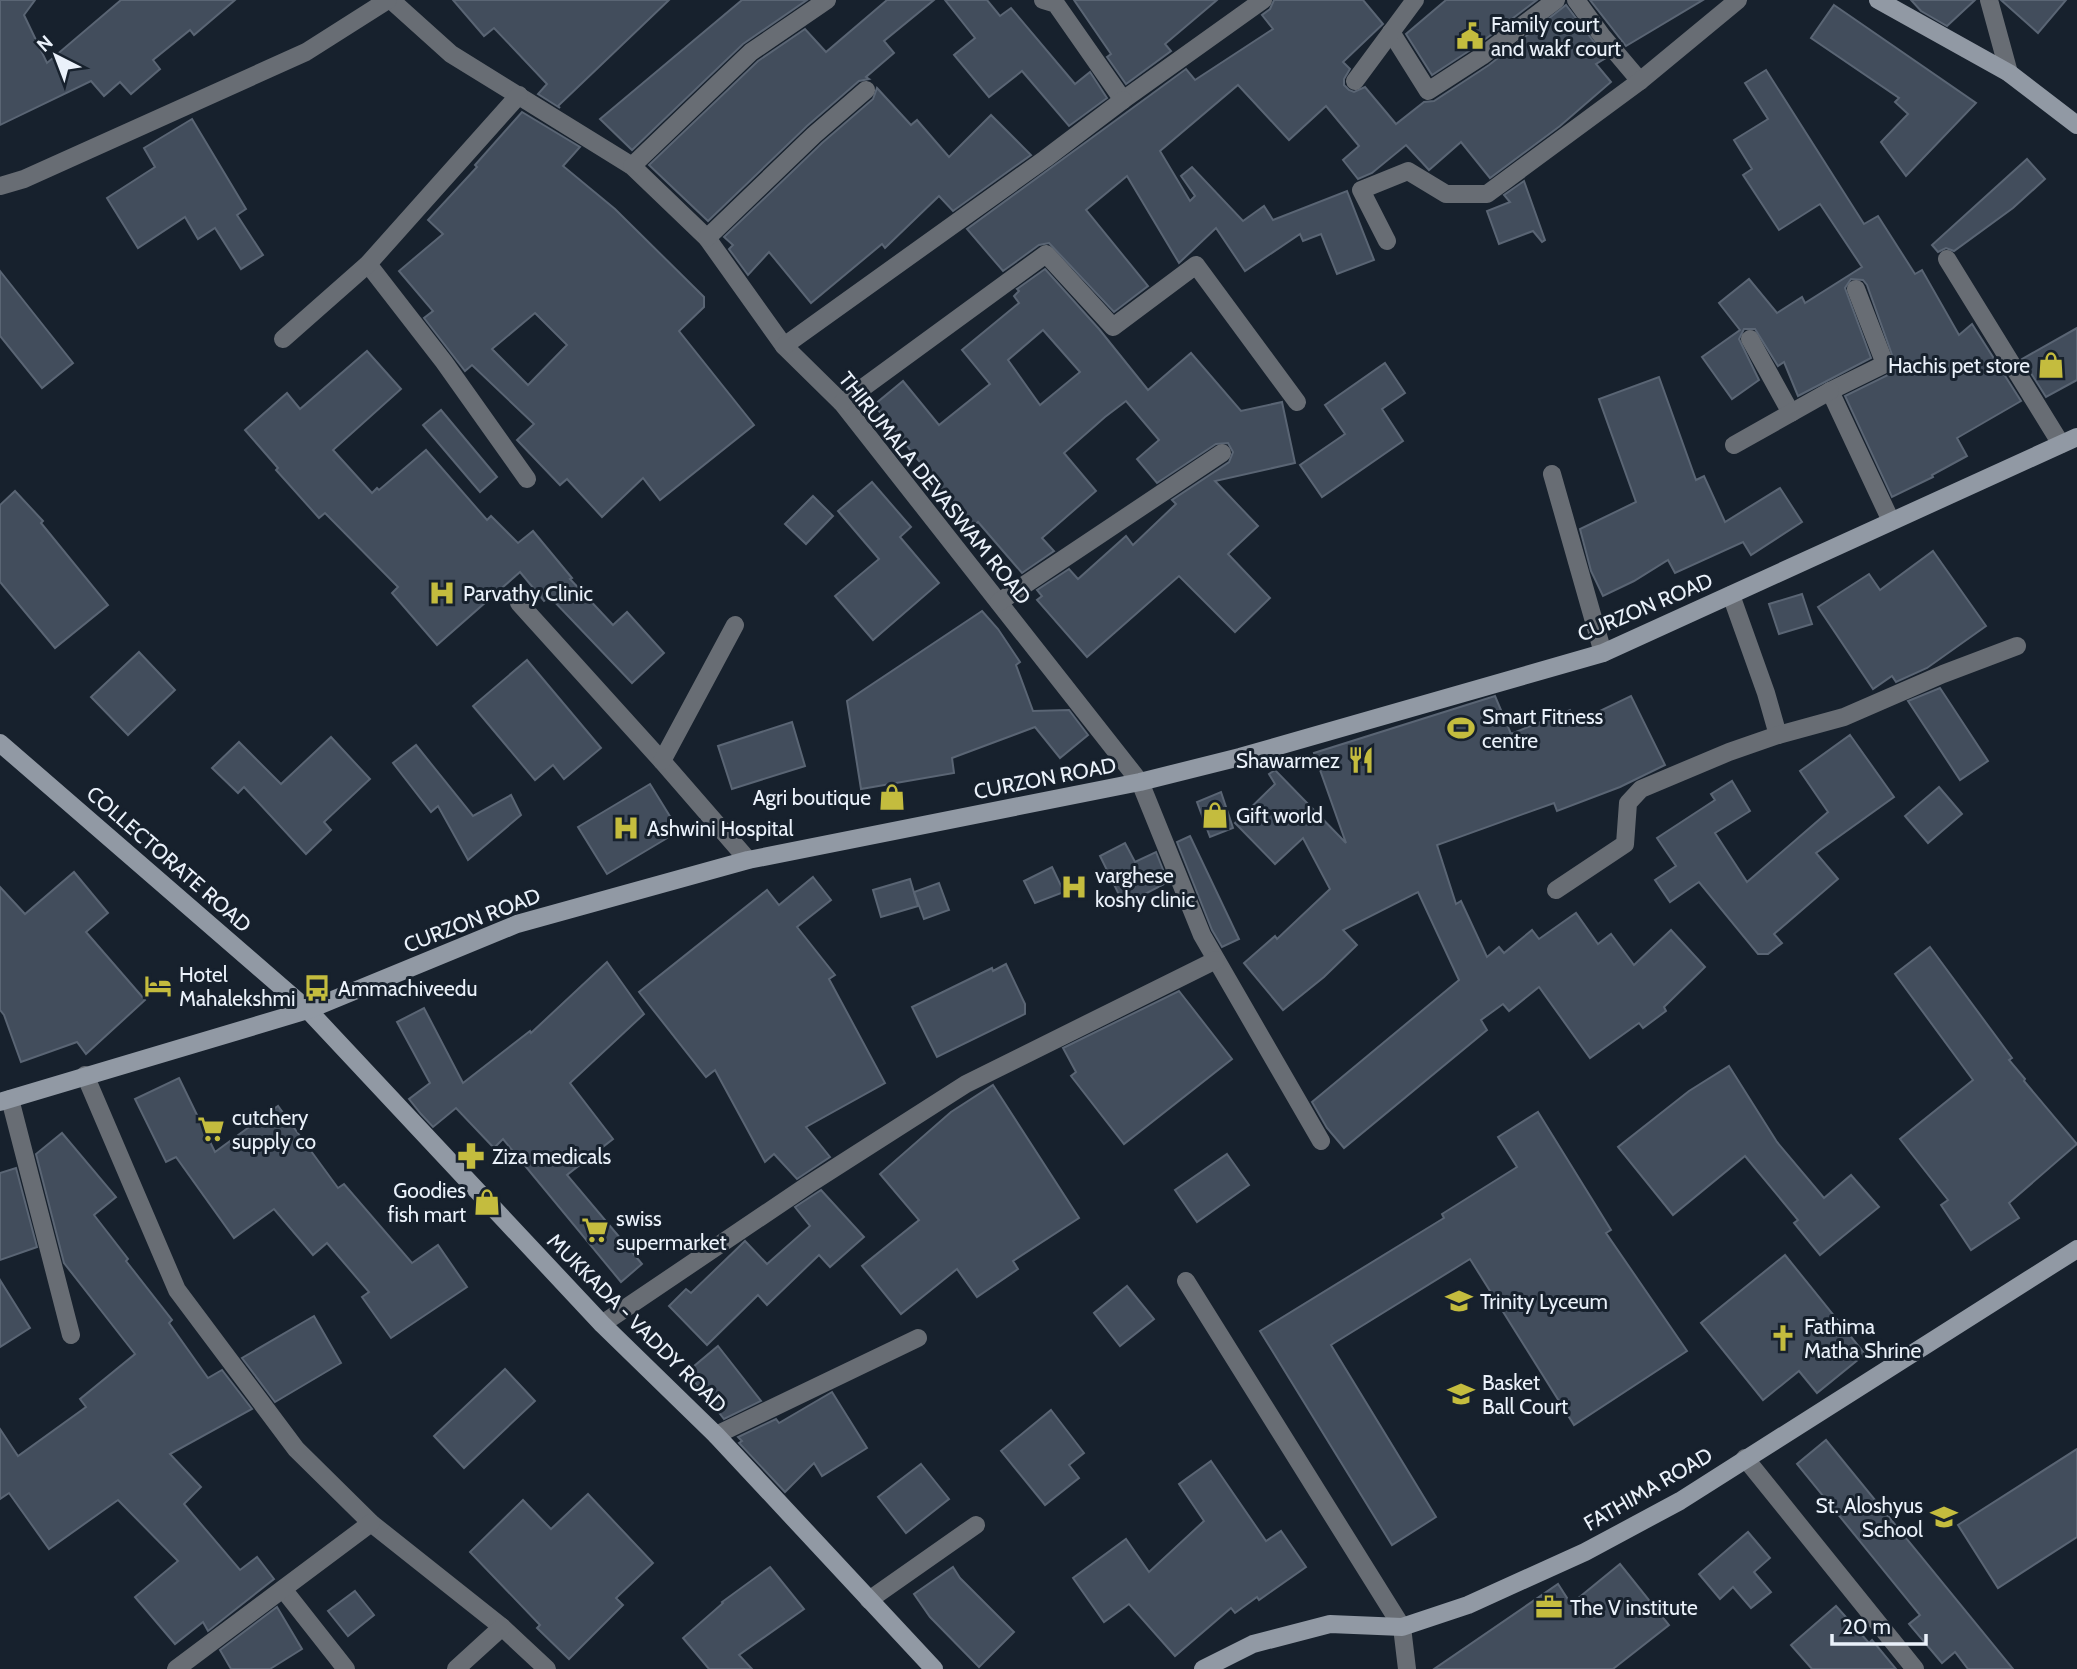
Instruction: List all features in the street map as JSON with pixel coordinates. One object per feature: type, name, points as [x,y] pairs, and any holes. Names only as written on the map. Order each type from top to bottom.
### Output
[{"type":"main road","points":[[1878,0],[2009,73],[2077,125]]},
{"type":"main road","name":"CURZON ROAD","points":[[5,1100],[308,1010],[517,924],[748,860],[1140,782],[1240,757],[1603,653],[2069,440]]},
{"type":"main road","name":"COLLECTORATE ROAD","points":[[0,743],[308,1010]]},
{"type":"main road","name":"MUKKADA - VADDY ROAD","points":[[308,1010],[602,1324],[716,1435],[934,1669]]},
{"type":"main road","name":"FATHIMA ROAD","points":[[1208,1668],[1253,1644],[1330,1624],[1402,1627],[1468,1605],[1584,1552],[1680,1501],[2077,1250]]},
{"type":"street","name":"THIRUMALA DEVASWAM ROAD","points":[[390,0],[451,54],[632,166],[707,238],[784,346],[842,402],[1140,782],[1202,935],[1321,1140]]},
{"type":"street","points":[[0,186],[24,179],[306,52],[390,0]]},
{"type":"street","points":[[632,166],[751,52],[827,0]]},
{"type":"street","points":[[1043,0],[1056,4],[1123,100]]},
{"type":"street","points":[[784,346],[1263,0]]},
{"type":"street","points":[[1355,81],[1415,0]]},
{"type":"street","points":[[1391,32],[1428,91],[1482,56],[1556,0]]},
{"type":"street","points":[[1576,0],[1602,36],[1640,80]]},
{"type":"street","points":[[1387,241],[1361,190],[1408,171],[1446,194],[1487,194],[1640,80],[1738,0]]},
{"type":"street","points":[[1989,0],[2009,73]]},
{"type":"street","points":[[707,238],[814,135],[866,90]]},
{"type":"street","points":[[283,339],[368,264],[519,95]]},
{"type":"street","points":[[842,402],[1046,254],[1113,327],[1196,265],[1297,402]]},
{"type":"street","points":[[1947,259],[2069,440]]},
{"type":"street","points":[[368,264],[444,362],[527,480]]},
{"type":"street","points":[[1734,445],[1885,363],[1856,289]]},
{"type":"street","points":[[1750,339],[1791,413]]},
{"type":"street","points":[[1830,391],[1891,521]]},
{"type":"street","points":[[999,602],[1222,453]]},
{"type":"street","points":[[1552,474],[1603,653]]},
{"type":"street","points":[[1731,595],[1778,735]]},
{"type":"street","points":[[519,603],[748,860]]},
{"type":"street","points":[[662,761],[735,625]]},
{"type":"street","points":[[1556,890],[1625,844],[1628,803],[1641,789],[1729,752],[1844,717],[1943,674],[2017,646]]},
{"type":"street","points":[[602,1324],[808,1185],[966,1084],[1216,960]]},
{"type":"street","points":[[85,1075],[177,1290],[296,1448],[371,1523],[502,1627],[548,1669]]},
{"type":"street","points":[[5,1100],[71,1335]]},
{"type":"street","points":[[1186,1281],[1402,1627],[1407,1669]]},
{"type":"street","points":[[716,1435],[918,1338]]},
{"type":"street","points":[[1745,1458],[1911,1668]]},
{"type":"street","points":[[176,1669],[371,1523]]},
{"type":"street","points":[[869,1600],[976,1525]]},
{"type":"street","points":[[283,1589],[346,1669]]},
{"type":"street","points":[[456,1669],[502,1627]]},
{"type":"building","points":[[0,0],[35,0],[24,15],[47,63],[121,0],[235,0],[194,35],[190,30],[153,60],[160,69],[131,94],[120,82],[104,96],[91,81],[0,125]]},
{"type":"building","points":[[453,0],[669,0],[558,106],[560,108],[538,94],[547,84],[494,28],[484,36]]},
{"type":"building","points":[[742,0],[807,0],[743,44],[632,150],[600,119]]},
{"type":"building","points":[[887,0],[934,0],[884,41],[894,53],[866,77],[869,79],[859,81],[807,126],[708,221],[649,165],[758,61],[805,29],[826,52]]},
{"type":"building","points":[[945,0],[987,0],[1000,16],[1011,8],[1075,84],[1090,72],[1107,98],[1069,126],[1022,71],[989,97],[954,55],[975,38]]},
{"type":"building","points":[[1074,0],[1217,0],[1165,44],[1171,51],[1126,84],[1107,57],[1111,54]]},
{"type":"building","points":[[1274,0],[1363,0],[1383,24],[1343,62],[1350,69],[1344,79],[1344,85],[1354,92],[1365,87],[1396,124],[1424,102],[1434,101],[1489,65],[1566,5],[1606,58],[1596,64],[1611,82],[1560,126],[1490,178],[1461,142],[1429,170],[1406,145],[1372,173],[1358,179],[1343,160],[1359,146],[1326,106],[1289,140],[1238,85],[1160,151],[1190,201],[1195,196],[1181,176],[1192,167],[1243,221],[1264,206],[1273,220],[1347,191],[1374,260],[1337,274],[1321,234],[1303,241],[1300,234],[1245,271],[1216,228],[1179,263],[1127,176],[1086,210],[1148,286],[1114,312],[1049,243],[1039,245],[1003,271],[967,229],[1186,69],[1195,80],[1273,29],[1262,15],[1270,9]]},
{"type":"building","name":"Family court and wakf court","points":[[1446,0],[1537,0],[1475,47],[1432,75],[1406,34]]},
{"type":"building","points":[[1590,0],[1703,0],[1626,46]]},
{"type":"building","points":[[1911,0],[1975,0],[1947,26],[1921,11]]},
{"type":"building","points":[[2001,0],[2066,0],[2038,33]]},
{"type":"building","points":[[1834,5],[1976,103],[1906,176],[1881,142],[1908,114],[1895,102],[1899,98],[1811,38]]},
{"type":"building","points":[[1766,70],[1864,224],[1878,216],[1915,274],[1922,270],[1959,335],[1972,324],[2021,401],[1957,438],[1967,456],[1932,475],[1933,477],[1892,497],[1845,396],[1890,374],[1896,366],[1863,280],[1851,279],[1845,288],[1871,358],[1798,396],[1784,362],[1778,366],[1755,329],[1744,329],[1739,339],[1759,380],[1732,399],[1702,357],[1740,330],[1719,303],[1749,279],[1777,313],[1802,297],[1805,303],[1862,267],[1820,204],[1779,230],[1743,175],[1752,169],[1734,140],[1768,119],[1745,83]]},
{"type":"building","points":[[877,88],[911,125],[917,120],[949,157],[991,115],[1031,155],[953,211],[939,196],[885,248],[882,244],[811,303],[769,252],[748,275],[729,249],[733,245],[724,237],[822,143],[873,99]]},
{"type":"building","points":[[522,112],[580,147],[563,166],[615,209],[704,297],[704,307],[679,331],[754,425],[660,500],[643,478],[602,517],[567,479],[560,485],[517,440],[534,424],[472,365],[465,371],[424,318],[433,311],[399,271],[443,234],[428,220],[477,167],[475,165]],"holes":[[[535,313],[567,345],[528,385],[492,349]]]},
{"type":"building","points":[[192,119],[246,209],[237,215],[263,255],[241,269],[215,228],[198,239],[185,217],[138,248],[107,198],[155,167],[144,148]]},
{"type":"building","points":[[2027,159],[2045,179],[2013,208],[1954,251],[1946,248],[1938,252],[1932,245]]},
{"type":"building","points":[[1524,181],[1545,240],[1542,242],[1533,231],[1499,244],[1487,211],[1510,202],[1504,195]]},
{"type":"building","points":[[1045,269],[1099,329],[1148,390],[1191,353],[1241,411],[1282,402],[1295,463],[1215,481],[1258,526],[1228,554],[1270,598],[1235,632],[1179,576],[1087,657],[1037,600],[1042,596],[1037,590],[1069,569],[1078,579],[1126,536],[1133,545],[1176,504],[1172,500],[1229,462],[1233,452],[1228,443],[1216,444],[1157,483],[1137,459],[1159,440],[1126,401],[1064,453],[1096,491],[1042,538],[1054,551],[1022,573],[978,522],[972,527],[874,405],[903,381],[939,425],[990,384],[962,350],[1019,303],[1014,296],[1019,291],[1017,289]],"holes":[[[1043,330],[1080,372],[1040,405],[1008,360]]]},
{"type":"building","points":[[0,271],[73,363],[42,388],[0,336]]},
{"type":"building","name":"Hachis pet store","points":[[2077,328],[2077,380],[2046,397],[2022,359]]},
{"type":"building","points":[[367,351],[401,389],[333,450],[372,493],[426,450],[487,520],[491,516],[518,543],[533,531],[572,578],[570,579],[613,625],[627,612],[664,653],[632,683],[550,597],[544,601],[520,572],[437,645],[392,593],[398,587],[325,513],[319,518],[276,470],[278,468],[245,430],[287,393],[300,409]]},
{"type":"building","points":[[1385,363],[1405,393],[1382,409],[1403,441],[1322,497],[1300,465],[1345,434],[1325,405]]},
{"type":"building","points":[[1659,377],[1696,480],[1704,476],[1725,522],[1780,488],[1802,522],[1751,555],[1743,542],[1675,573],[1668,560],[1603,596],[1591,571],[1580,529],[1636,502],[1599,399]]},
{"type":"building","points":[[441,410],[497,477],[480,492],[423,425]]},
{"type":"building","points":[[872,482],[911,527],[900,537],[939,583],[873,640],[835,596],[879,559],[838,511]]},
{"type":"building","points":[[15,491],[43,521],[41,523],[108,605],[55,648],[0,582],[0,505]]},
{"type":"building","points":[[813,496],[833,516],[806,544],[785,524]]},
{"type":"building","points":[[1933,551],[1986,626],[1927,668],[1896,682],[1892,676],[1873,689],[1818,607],[1869,574],[1880,590]]},
{"type":"building","points":[[1802,594],[1812,624],[1779,634],[1769,604]]},
{"type":"building","points":[[982,611],[1020,662],[1016,665],[1033,711],[1069,710],[1088,735],[1060,758],[1035,727],[952,758],[954,773],[861,789],[847,701]]},
{"type":"building","points":[[139,652],[175,690],[128,735],[91,697]]},
{"type":"building","points":[[527,660],[601,748],[564,779],[553,765],[535,780],[473,706]]},
{"type":"building","points":[[1940,688],[1988,761],[1960,780],[1908,701]]},
{"type":"building","points":[[1495,696],[1511,734],[1570,710],[1575,723],[1631,696],[1665,765],[1620,787],[1557,811],[1554,803],[1437,845],[1456,904],[1461,901],[1487,957],[1499,947],[1504,953],[1532,930],[1539,939],[1576,913],[1598,944],[1611,934],[1634,965],[1671,930],[1705,967],[1664,1007],[1666,1011],[1643,1028],[1639,1023],[1590,1058],[1539,987],[1509,1011],[1503,1004],[1481,1020],[1487,1030],[1344,1148],[1327,1128],[1312,1102],[1459,980],[1418,892],[1343,930],[1357,945],[1324,977],[1283,1010],[1244,963],[1275,936],[1277,939],[1330,889],[1303,838],[1275,864],[1235,823],[1275,784],[1269,774],[1275,770],[1346,843],[1314,753]]},
{"type":"building","points":[[792,722],[805,766],[732,789],[718,746]]},
{"type":"building","points":[[1850,735],[1894,797],[1816,853],[1838,879],[1774,934],[1782,943],[1768,954],[1758,954],[1699,882],[1670,902],[1655,880],[1676,866],[1657,838],[1715,800],[1711,794],[1732,781],[1750,811],[1715,833],[1747,882],[1828,812],[1800,771]]},
{"type":"building","points":[[331,737],[370,779],[324,822],[331,830],[306,854],[244,787],[238,793],[212,768],[239,742],[281,784]]},
{"type":"building","points":[[416,745],[473,816],[511,795],[521,815],[468,860],[438,806],[431,812],[393,763]]},
{"type":"building","points":[[650,784],[679,831],[607,874],[578,827]]},
{"type":"building","points":[[1939,787],[1962,814],[1928,843],[1905,816]]},
{"type":"building","name":"Gift world","points":[[1221,792],[1233,828],[1210,837],[1197,802]]},
{"type":"building","points":[[1190,836],[1239,939],[1222,947],[1212,930],[1177,842]]},
{"type":"building","points":[[1125,843],[1135,862],[1156,852],[1168,882],[1124,905],[1100,856]]},
{"type":"building","points":[[1052,867],[1064,892],[1035,903],[1024,881]]},
{"type":"building","points":[[74,872],[108,913],[86,932],[145,1000],[86,1054],[77,1042],[21,1062],[0,1010],[0,887],[25,914]]},
{"type":"building","points":[[813,877],[831,900],[797,927],[835,975],[829,979],[885,1083],[806,1127],[830,1157],[797,1179],[774,1154],[765,1162],[715,1070],[706,1077],[639,992],[767,890],[779,905]]},
{"type":"building","points":[[910,879],[918,906],[881,917],[873,890]]},
{"type":"building","points":[[939,883],[949,910],[924,919],[914,892]]},
{"type":"building","points":[[1930,947],[2012,1058],[2009,1060],[2024,1081],[2077,1144],[2009,1203],[2019,1218],[1971,1250],[1941,1205],[1948,1200],[1900,1139],[1973,1080],[1895,974]]},
{"type":"building","points":[[607,962],[644,1014],[570,1083],[613,1139],[567,1175],[642,1264],[621,1282],[503,1139],[494,1148],[456,1108],[433,1127],[421,1114],[409,1099],[430,1083],[397,1022],[424,1008],[463,1083],[530,1031],[531,1033]]},
{"type":"building","points":[[1006,964],[1025,1004],[1025,1014],[937,1057],[912,1007],[992,968],[993,971]]},
{"type":"building","points":[[1179,991],[1232,1059],[1124,1144],[1071,1076],[1076,1072],[1063,1048]]},
{"type":"building","points":[[1729,1066],[1777,1142],[1824,1198],[1851,1175],[1879,1207],[1820,1255],[1794,1223],[1798,1220],[1745,1156],[1673,1215],[1618,1147],[1689,1091]]},
{"type":"building","points":[[179,1078],[215,1152],[278,1106],[338,1188],[344,1184],[412,1263],[438,1245],[467,1287],[391,1338],[362,1297],[369,1292],[327,1243],[313,1255],[274,1209],[234,1238],[176,1157],[166,1162],[135,1099]]},
{"type":"building","points":[[993,1085],[1079,1218],[1013,1261],[1018,1269],[977,1297],[957,1269],[901,1314],[862,1266],[919,1220],[880,1174],[951,1112]]},
{"type":"building","points":[[1538,1112],[1611,1230],[1606,1233],[1687,1351],[1574,1425],[1470,1259],[1331,1345],[1436,1517],[1392,1545],[1260,1331],[1444,1218],[1442,1214],[1517,1167],[1498,1137]]},
{"type":"building","points":[[62,1133],[116,1197],[94,1215],[172,1320],[169,1323],[208,1378],[222,1370],[252,1409],[170,1454],[201,1487],[184,1504],[240,1570],[257,1557],[274,1579],[208,1631],[203,1622],[175,1644],[135,1597],[178,1561],[118,1500],[49,1549],[9,1493],[0,1499],[0,1429],[18,1456],[86,1407],[80,1399],[135,1354],[64,1263],[36,1154]]},
{"type":"building","points":[[1227,1154],[1249,1185],[1197,1222],[1175,1190]]},
{"type":"building","points":[[16,1168],[37,1247],[0,1260],[0,1173]]},
{"type":"building","points":[[821,1190],[864,1237],[830,1267],[819,1255],[767,1305],[758,1295],[707,1345],[669,1306],[686,1289],[691,1293],[745,1241],[767,1264],[810,1226],[795,1207]]},
{"type":"building","name":"Fathima Matha Shrine","points":[[1785,1255],[1865,1354],[1817,1393],[1799,1371],[1763,1400],[1701,1323]]},
{"type":"building","points":[[0,1280],[30,1328],[0,1347]]},
{"type":"building","points":[[1127,1286],[1154,1319],[1120,1346],[1094,1313]]},
{"type":"building","points":[[314,1316],[341,1363],[275,1402],[242,1358]]},
{"type":"building","points":[[718,1346],[761,1401],[724,1419],[687,1372]]},
{"type":"building","points":[[505,1369],[535,1401],[464,1468],[434,1436]]},
{"type":"building","points":[[832,1392],[867,1448],[822,1476],[814,1463],[785,1492],[739,1443],[742,1441],[738,1437],[776,1419],[779,1423]]},
{"type":"building","points":[[1051,1410],[1084,1453],[1069,1465],[1079,1478],[1045,1505],[1001,1451]]},
{"type":"building","points":[[1826,1440],[2013,1669],[1968,1669],[1955,1652],[1942,1663],[1909,1624],[1920,1615],[1797,1464]]},
{"type":"building","points":[[2077,1449],[2077,1537],[1998,1588],[1958,1525]]},
{"type":"building","points":[[1211,1461],[1266,1541],[1281,1531],[1306,1567],[1259,1600],[1257,1597],[1235,1613],[1231,1608],[1175,1656],[1129,1604],[1104,1622],[1073,1578],[1126,1539],[1149,1572],[1204,1521],[1179,1484]]},
{"type":"building","points":[[921,1464],[949,1499],[906,1533],[878,1497]]},
{"type":"building","points":[[588,1494],[653,1563],[616,1598],[623,1605],[569,1659],[537,1628],[540,1625],[470,1552],[523,1500],[551,1529]]},
{"type":"building","points":[[1748,1532],[1770,1558],[1754,1572],[1771,1592],[1751,1608],[1733,1587],[1720,1599],[1699,1574]]},
{"type":"building","points":[[1620,1564],[1669,1625],[1613,1669],[1434,1669],[1558,1584],[1571,1604]]},
{"type":"building","points":[[770,1567],[804,1609],[739,1655],[752,1669],[709,1669],[683,1638],[722,1602]]},
{"type":"building","points":[[953,1567],[960,1578],[1014,1632],[979,1667],[930,1617],[914,1594]]},
{"type":"building","points":[[355,1591],[374,1615],[348,1636],[328,1611]]},
{"type":"building","points":[[1836,1606],[1869,1643],[1872,1640],[1896,1669],[1812,1669],[1791,1645]]},
{"type":"building","points":[[277,1607],[302,1649],[270,1669],[231,1669],[220,1650]]},
{"type":"place","name":"Family court and wakf court","points":[[1470,36]]},
{"type":"place","name":"Hachis pet store","points":[[2051,365]]},
{"type":"place","name":"Parvathy Clinic","points":[[442,593]]},
{"type":"place","name":"Smart Fitness centre","points":[[1461,728]]},
{"type":"place","name":"Shawarmez","points":[[1361,760]]},
{"type":"place","name":"Agri boutique","points":[[892,797]]},
{"type":"place","name":"Gift world","points":[[1215,815]]},
{"type":"place","name":"Ashwini Hospital","points":[[626,828]]},
{"type":"place","name":"varghese koshy clinic","points":[[1074,887]]},
{"type":"place","name":"Hotel Mahalekshmi","points":[[158,986]]},
{"type":"place","name":"Ammachiveedu","points":[[317,988]]},
{"type":"place","name":"cutchery supply co","points":[[211,1129]]},
{"type":"place","name":"Ziza medicals","points":[[471,1156]]},
{"type":"place","name":"Goodies fish mart","points":[[487,1202]]},
{"type":"place","name":"swiss supermarket","points":[[595,1230]]},
{"type":"place","name":"Trinity Lyceum","points":[[1459,1301]]},
{"type":"place","name":"Fathima Matha Shrine","points":[[1783,1338]]},
{"type":"place","name":"Basket Ball Court","points":[[1461,1394]]},
{"type":"place","name":"St. Aloshyus School","points":[[1944,1517]]},
{"type":"place","name":"The V institute","points":[[1549,1607]]}]
